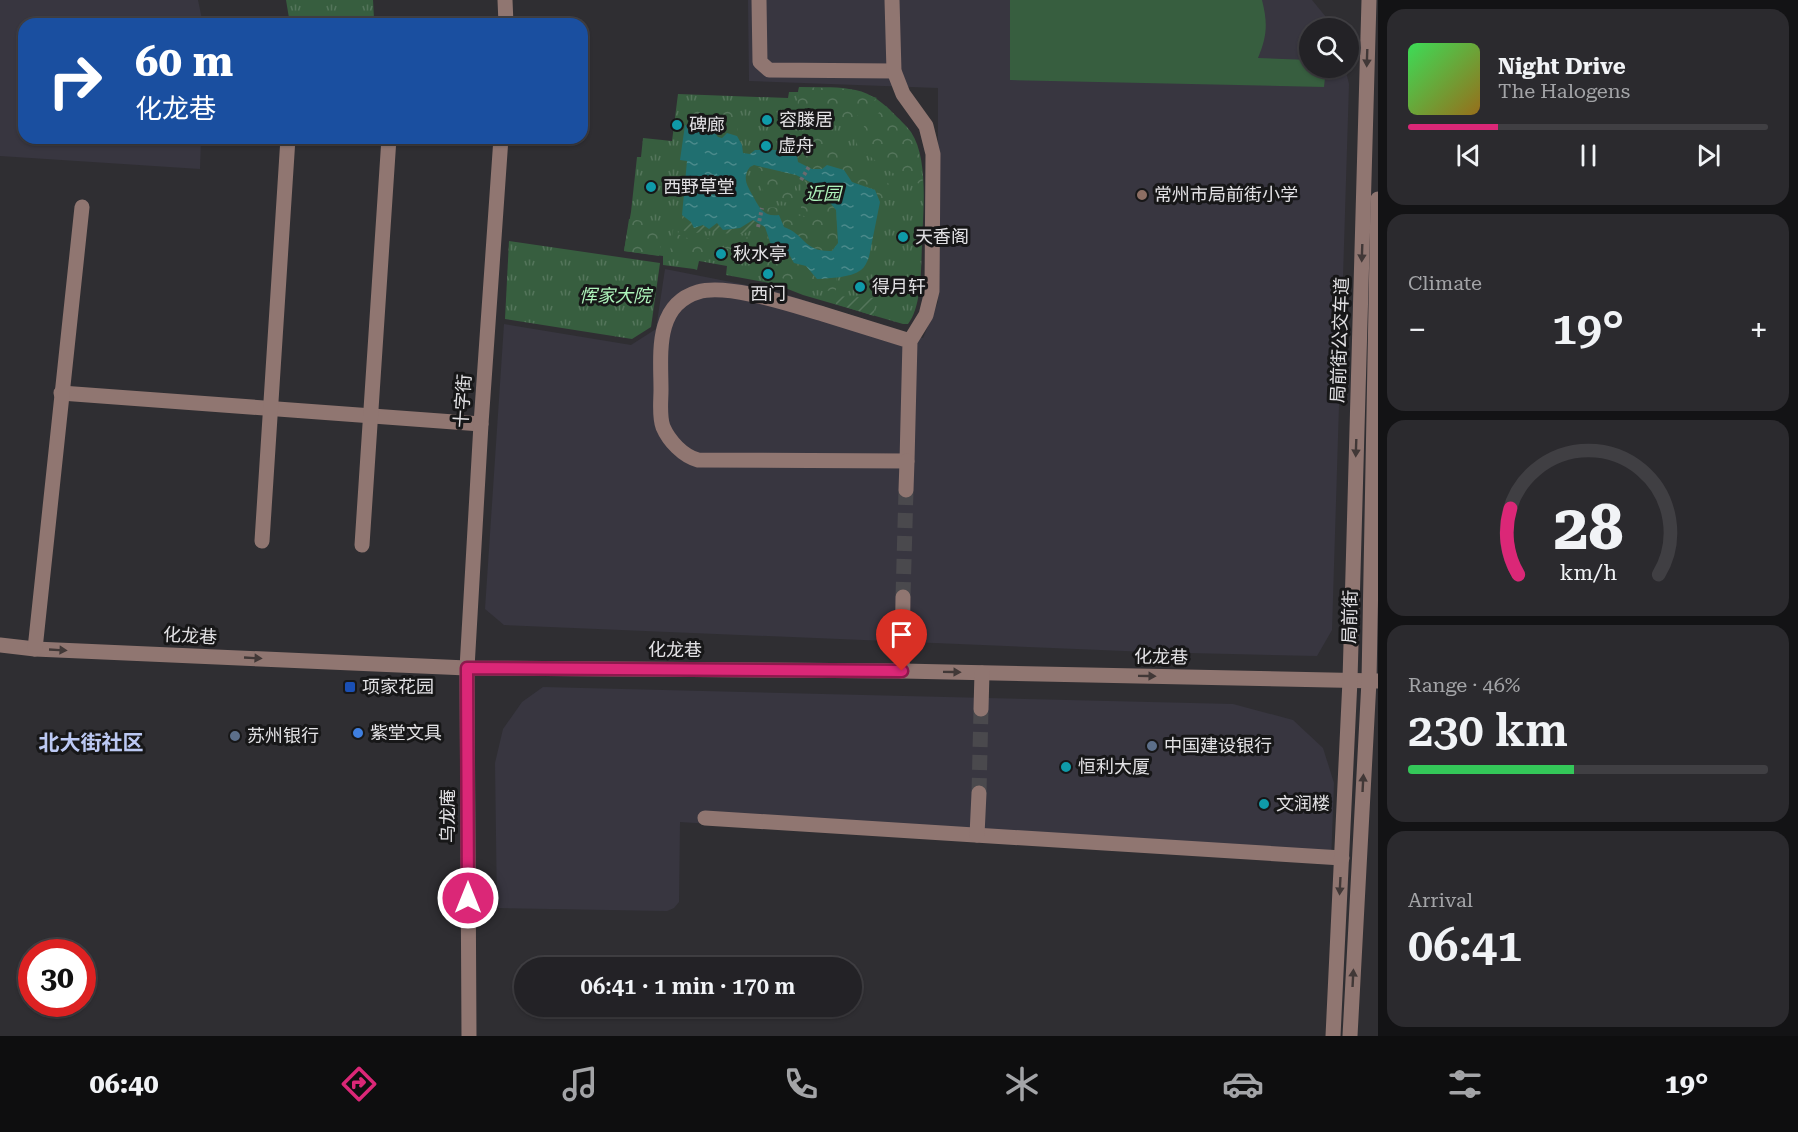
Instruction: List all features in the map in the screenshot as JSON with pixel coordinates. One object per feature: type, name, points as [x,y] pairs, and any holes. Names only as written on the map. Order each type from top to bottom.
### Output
[{"type":"street","points":[[506,0],[506,18]]},
{"type":"street","points":[[759,0],[760,62],[769,70],[894,71]]},
{"type":"street","points":[[892,0],[894,71],[903,94],[926,126],[933,154],[932,291],[926,315],[910,341],[906,490]]},
{"type":"street","name":"局前街公交车道","points":[[1350,680],[1369,0]]},
{"type":"street","points":[[262,541],[288,144]]},
{"type":"street","points":[[362,545],[389,144]]},
{"type":"street","name":"十字街","points":[[467,668],[501,144]]},
{"type":"street","name":"局前街","points":[[1350,1036],[1373,681],[1378,199]]},
{"type":"street","points":[[35,649],[82,207]]},
{"type":"street","points":[[907,461],[698,460],[687,457],[668,437],[662,424],[661,346],[664,323],[676,304],[697,292],[720,289],[773,299],[910,341]]},
{"type":"street","points":[[62,393],[481,424]]},
{"type":"street","points":[[902,671],[903,597]]},
{"type":"street","name":"化龙巷","points":[[0,645],[35,649],[467,668],[902,671],[1373,681]]},
{"type":"street","name":"乌龙庵","points":[[467,668],[469,1036]]},
{"type":"street","points":[[981,709],[982,673]]},
{"type":"street","points":[[1333,1036],[1350,680]]},
{"type":"street","points":[[977,835],[979,792]]},
{"type":"street","points":[[705,818],[1342,858]]},
{"type":"path","points":[[801,180],[810,165]]},
{"type":"path","points":[[758,226],[762,208]]},
{"type":"shaded area","points":[[0,0],[198,0],[202,18],[18,18],[18,144],[201,144],[200,169],[0,156]]},
{"type":"shaded area","points":[[748,0],[1312,0],[1327,18],[1299,18],[1299,78],[1348,78],[1349,84],[1332,630],[1317,656],[1148,652],[504,625],[485,609],[504,324],[631,345],[656,329],[665,269],[772,290],[923,338],[938,302],[938,88],[749,81]]},
{"type":"shaded area","points":[[543,687],[1233,704],[1293,720],[1323,748],[1334,783],[1331,862],[680,822],[679,902],[674,908],[667,911],[497,908],[495,763],[503,729],[522,702]]},
{"type":"green space","points":[[286,0],[373,0],[374,18],[289,18]]},
{"type":"green space","points":[[1010,0],[1262,0],[1266,30],[1258,58],[1299,60],[1299,78],[1325,78],[1324,87],[1010,80]]},
{"type":"green space","name":"近园","points":[[799,87],[843,88],[872,96],[902,122],[917,143],[924,186],[920,286],[913,317],[908,324],[803,295],[775,284],[726,275],[727,266],[699,261],[697,270],[663,265],[663,256],[624,251],[637,157],[641,157],[643,138],[672,141],[678,94],[788,98],[789,92],[798,92]]},
{"type":"green space","points":[[799,87],[849,89],[877,98],[849,123],[838,126],[801,121],[797,111]]},
{"type":"green space","points":[[886,106],[911,133],[920,157],[923,184],[897,175],[858,147],[855,138],[857,133]]},
{"type":"green space","points":[[709,107],[735,108],[739,111],[737,135],[727,133],[722,138],[718,137],[712,128],[685,121],[686,110],[704,111]]},
{"type":"green space","points":[[800,131],[829,136],[805,165],[797,162],[796,146],[789,146],[798,138]]},
{"type":"green space","points":[[836,145],[899,189],[899,200],[880,202],[875,190],[822,169],[812,169]]},
{"type":"green space","points":[[758,167],[799,176],[795,183],[795,202],[767,199],[760,184]]},
{"type":"green space","points":[[805,180],[816,185],[836,210],[838,244],[831,251],[816,250],[807,245],[795,233],[764,212],[765,209],[777,208],[808,217],[808,212],[802,211],[801,208],[801,188]]},
{"type":"green space","points":[[682,215],[699,223],[718,222],[723,230],[740,228],[753,220],[757,222],[757,225],[741,234],[711,231],[689,233],[683,230]]},
{"type":"green space","points":[[675,217],[677,217],[678,234],[683,237],[721,240],[720,248],[714,247],[712,258],[670,252]]},
{"type":"green space","points":[[629,219],[659,223],[658,229],[663,230],[659,256],[624,251]]},
{"type":"green space","points":[[765,227],[771,245],[786,249],[794,263],[805,266],[817,279],[836,277],[836,291],[812,290],[791,280],[776,277],[777,269],[728,260],[730,250],[725,248],[726,240],[750,236]]},
{"type":"green space","name":"恽家大院","points":[[509,241],[660,263],[651,327],[632,339],[505,319]]},
{"type":"green space","points":[[836,296],[875,298],[874,316],[836,304]]},
{"type":"water","points":[[691,122],[707,126],[718,137],[722,138],[727,133],[737,136],[743,153],[750,154],[755,150],[796,150],[798,162],[812,169],[822,169],[827,165],[844,170],[852,182],[875,190],[880,202],[869,257],[864,267],[846,276],[817,279],[806,266],[794,263],[786,249],[771,245],[765,227],[753,220],[740,228],[723,230],[717,223],[709,229],[703,225],[694,228],[691,222],[682,215],[687,161],[680,160],[685,125],[690,130]],"holes":[[[754,165],[796,175],[816,185],[836,210],[838,243],[832,251],[815,249],[784,227],[779,215],[770,215],[763,211],[746,182],[747,171]]]},
{"type":"tunnel","points":[[903,597],[906,490]]},
{"type":"tunnel","points":[[979,793],[981,709]]},
{"type":"place","name":"容滕居","points":[[767,120]]},
{"type":"place","name":"碑廊","points":[[677,125]]},
{"type":"place","name":"虚舟","points":[[766,146]]},
{"type":"place","name":"西野草堂","points":[[651,187]]},
{"type":"place","name":"常州市局前街小学","points":[[1142,195]]},
{"type":"place","name":"天香阁","points":[[903,237]]},
{"type":"place","name":"秋水亭","points":[[721,254]]},
{"type":"place","name":"西门","points":[[768,274]]},
{"type":"place","name":"得月轩","points":[[860,287]]},
{"type":"place","name":"项家花园","points":[[350,687]]},
{"type":"place","name":"紫堂文具","points":[[358,733]]},
{"type":"place","name":"苏州银行","points":[[235,736]]},
{"type":"place","name":"中国建设银行","points":[[1152,746]]},
{"type":"place","name":"恒利大厦","points":[[1066,767]]},
{"type":"place","name":"文润楼","points":[[1264,804]]},
{"type":"district","name":"北大街社区","points":[[91,743]]},
{"type":"route","points":[[468,898],[467,668],[902,671]]}]
